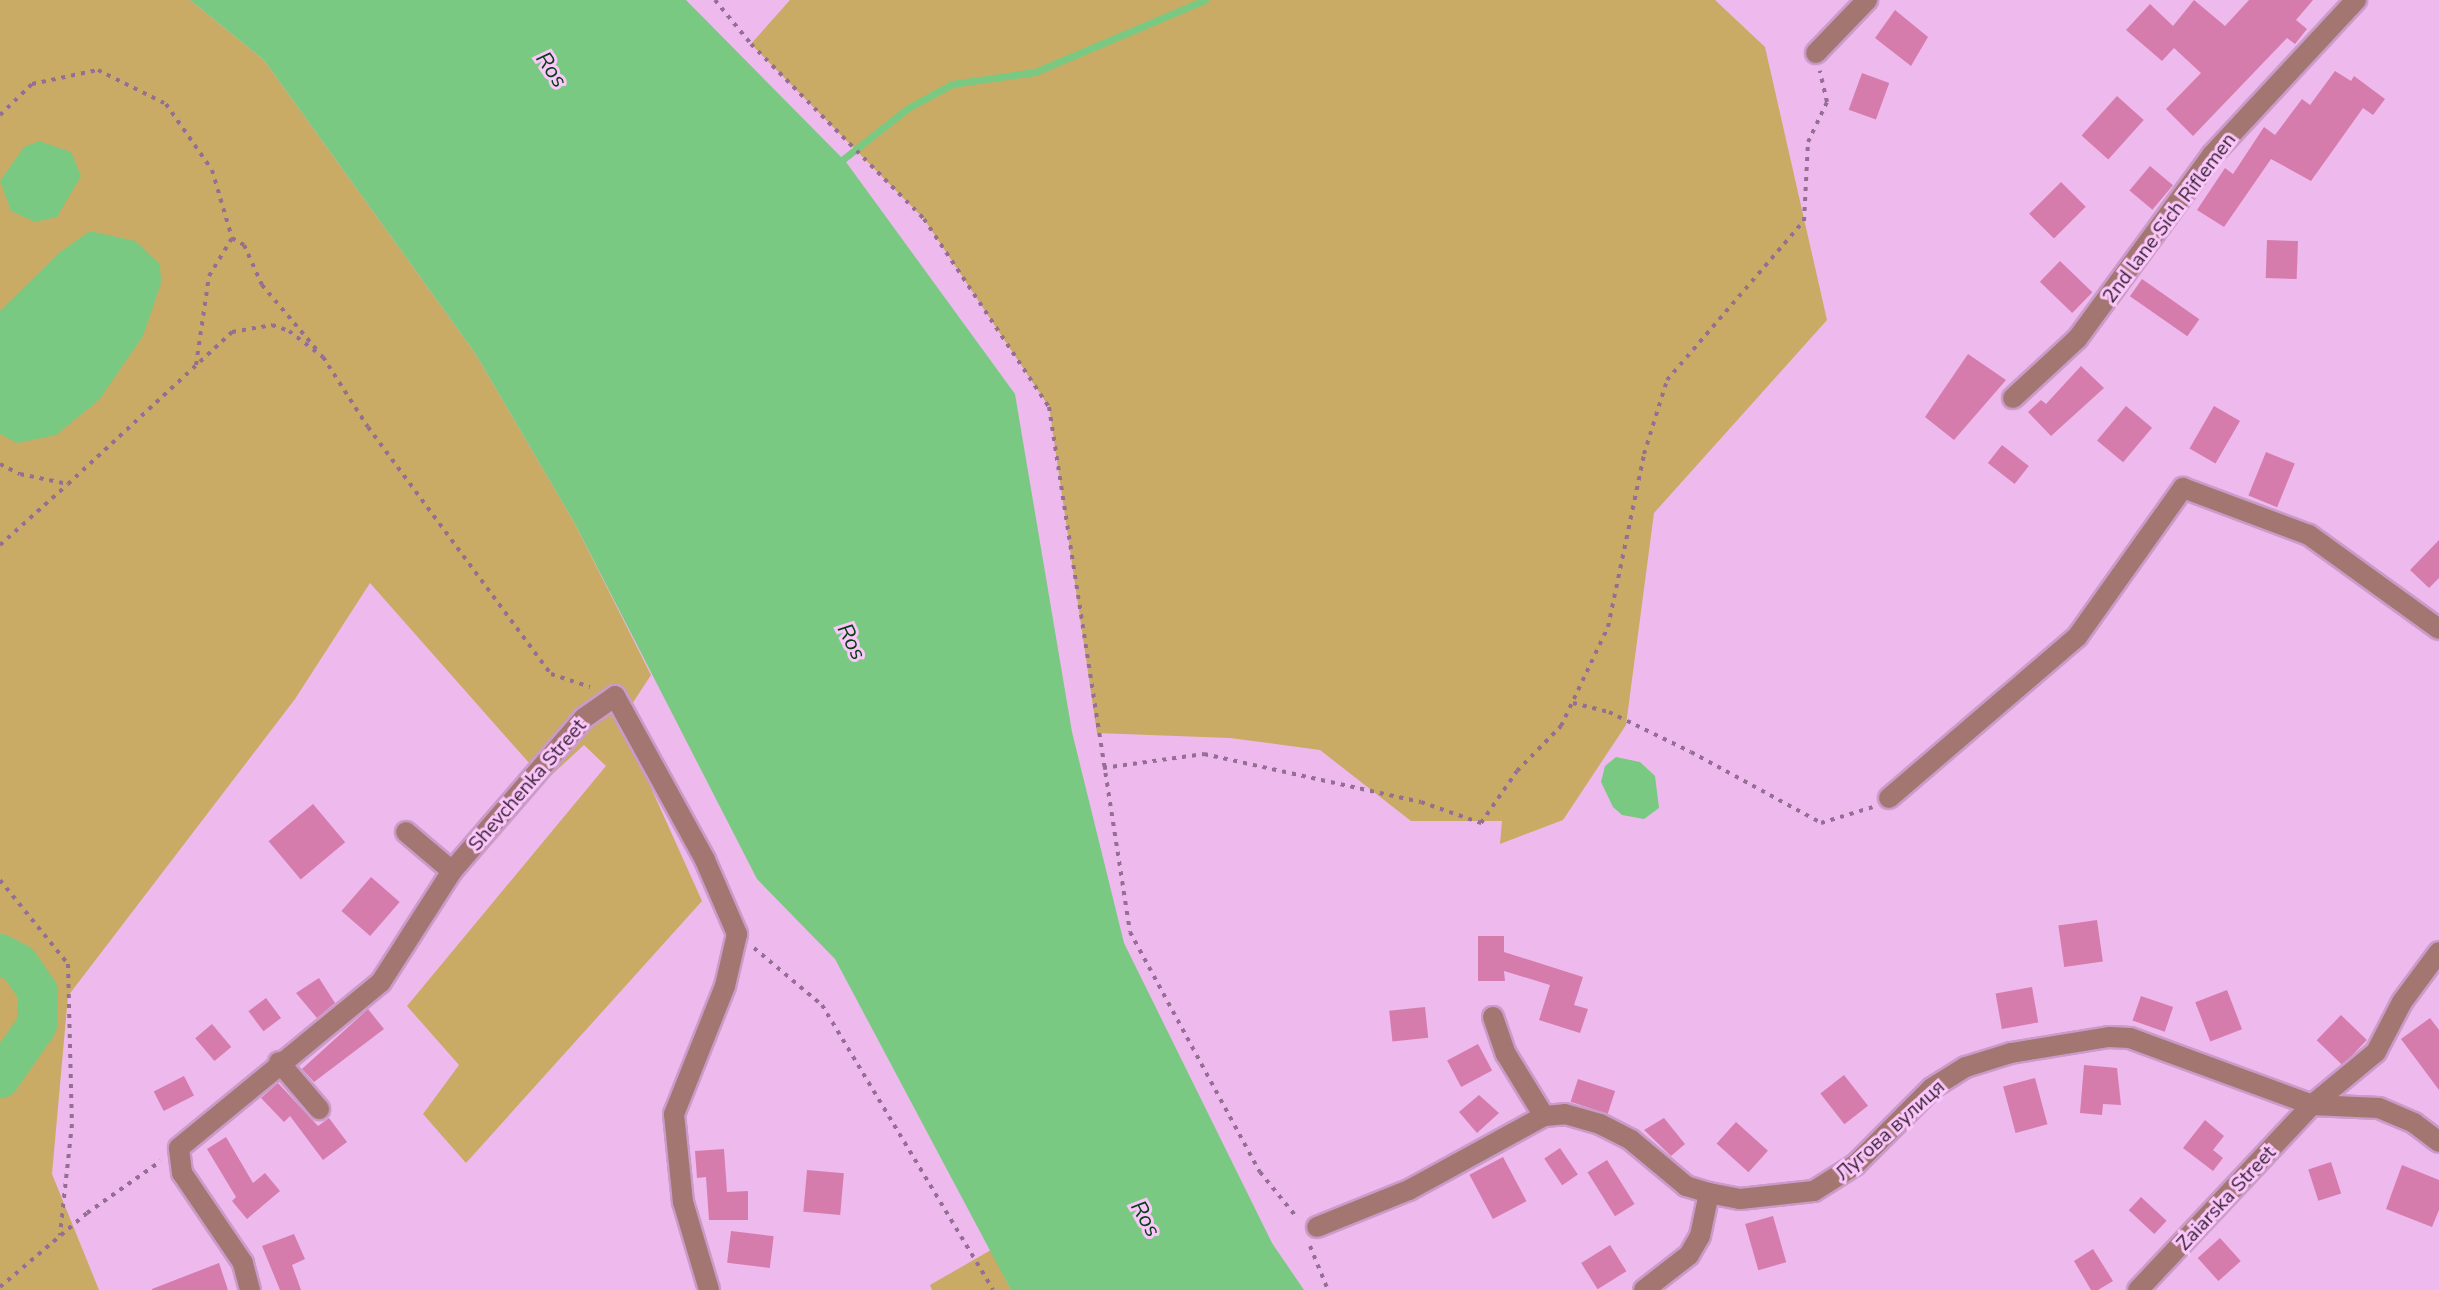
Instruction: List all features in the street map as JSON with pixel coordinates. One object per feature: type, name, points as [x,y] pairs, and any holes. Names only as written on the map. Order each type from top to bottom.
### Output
[{"type":"street","points":[[1816,53],[1867,0]]},
{"type":"street","name":"2nd lane Sich Riflemen","points":[[2013,398],[2077,339],[2212,155],[2356,0]]},
{"type":"street","points":[[1889,798],[2077,637],[2183,488],[2309,535],[2439,629]]},
{"type":"street","points":[[615,696],[705,860],[737,934],[725,986],[674,1114],[683,1202],[709,1290]]},
{"type":"street","name":"Shevchenka Street","points":[[179,1148],[279,1062],[381,982],[452,871],[584,718],[615,696]]},
{"type":"street","points":[[406,832],[452,871]]},
{"type":"street","name":"Zaiarska Street","points":[[2138,1290],[2312,1105],[2376,1052],[2402,1002],[2439,952]]},
{"type":"street","points":[[1317,1227],[1409,1190],[1544,1116],[1506,1054],[1493,1017]]},
{"type":"street","name":"Лугова вулиця","points":[[1544,1116],[1565,1114],[1600,1124],[1631,1140],[1686,1186],[1709,1193],[1740,1199],[1814,1191],[1855,1165],[1932,1088],[1966,1067],[2011,1053],[2109,1037],[2130,1038],[2312,1105],[2379,1108],[2414,1123],[2439,1142]]},
{"type":"street","points":[[279,1062],[319,1109]]},
{"type":"street","points":[[179,1148],[182,1173],[243,1263],[250,1290]]},
{"type":"street","points":[[1644,1290],[1689,1255],[1700,1236],[1709,1193]]},
{"type":"path","points":[[715,0],[751,44],[924,219],[1049,407],[1130,932],[1260,1172],[1297,1218],[1317,1227],[1310,1245],[1328,1290]]},
{"type":"path","points":[[1103,768],[1204,754],[1421,802],[1481,823],[1517,771],[1561,726],[1608,627],[1644,454],[1667,380],[1804,221],[1808,142],[1827,102],[1816,53]]},
{"type":"path","points":[[0,115],[32,84],[98,70],[166,104],[212,170],[232,238],[244,245],[262,285],[323,357],[368,427],[551,674],[615,696]]},
{"type":"path","points":[[196,367],[209,276],[232,238]]},
{"type":"path","points":[[0,545],[232,332],[272,325],[323,357]]},
{"type":"path","points":[[0,464],[20,474],[68,484]]},
{"type":"path","points":[[1572,702],[1622,718],[1821,823],[1889,798]]},
{"type":"path","points":[[0,880],[68,964],[72,1124],[60,1235]]},
{"type":"path","points":[[737,934],[822,1005],[993,1290]]},
{"type":"path","points":[[0,1287],[60,1235],[179,1148]]},
{"type":"shaded area","points":[[0,0],[190,0],[264,60],[475,353],[574,522],[651,675],[621,721],[702,901],[466,1163],[423,1114],[459,1065],[407,1006],[606,766],[584,745],[545,781],[370,583],[295,699],[68,996],[52,1174],[99,1290],[0,1290]]},
{"type":"shaded area","points":[[790,0],[1715,0],[1765,47],[1827,320],[1654,513],[1626,725],[1563,820],[1500,844],[1502,821],[1411,821],[1320,750],[1230,738],[1097,733],[1049,407],[924,219],[751,44]]},
{"type":"shaded area","points":[[991,1250],[1011,1290],[932,1290],[930,1285]]},
{"type":"water","name":"Ros","points":[[190,0],[686,0],[846,162],[1015,394],[1072,732],[1124,943],[1272,1243],[1304,1290],[1011,1290],[835,959],[757,879],[574,522],[475,353],[264,60]]},
{"type":"water","points":[[39,141],[71,152],[81,176],[57,217],[35,222],[11,211],[0,181],[24,147]]},
{"type":"water","points":[[90,231],[135,241],[160,264],[161,283],[143,336],[99,400],[56,435],[17,443],[0,434],[0,311],[60,252]]},
{"type":"water","points":[[1616,757],[1640,762],[1655,776],[1659,808],[1644,819],[1622,815],[1613,807],[1601,782],[1605,766]]},
{"type":"building","points":[[2194,0],[2225,26],[2249,0],[2313,0],[2296,20],[2307,29],[2295,44],[2287,38],[2193,136],[2166,109],[2201,73],[2174,48],[2162,61],[2126,30],[2150,4],[2173,26]]},
{"type":"building","points":[[1895,10],[1928,37],[1911,66],[1875,38]]},
{"type":"building","points":[[2335,71],[2351,81],[2354,76],[2385,99],[2373,115],[2363,108],[2311,181],[2271,159],[2224,227],[2197,210],[2225,168],[2233,174],[2264,127],[2275,135],[2302,99],[2310,105]]},
{"type":"building","points":[[1862,73],[1889,83],[1876,120],[1849,110]]},
{"type":"building","points":[[2117,96],[2144,120],[2108,159],[2082,135]]},
{"type":"building","points":[[2150,166],[2173,185],[2152,210],[2129,191]]},
{"type":"building","points":[[2061,182],[2086,207],[2054,239],[2029,214]]},
{"type":"building","points":[[2267,240],[2298,241],[2297,279],[2266,278]]},
{"type":"building","points":[[2060,261],[2092,292],[2072,313],[2040,282]]},
{"type":"building","points":[[2142,279],[2199,319],[2187,336],[2130,296]]},
{"type":"building","points":[[1968,354],[2006,380],[1954,440],[1925,417]]},
{"type":"building","points":[[2081,366],[2104,388],[2051,436],[2028,412],[2041,400],[2046,404]]},
{"type":"building","points":[[2126,406],[2152,428],[2123,462],[2097,440]]},
{"type":"building","points":[[2214,406],[2240,421],[2215,463],[2190,448]]},
{"type":"building","points":[[2002,445],[2029,466],[2015,484],[1988,463]]},
{"type":"building","points":[[2266,452],[2295,464],[2277,507],[2248,496]]},
{"type":"building","points":[[2439,540],[2439,578],[2429,588],[2410,570]]},
{"type":"building","points":[[313,804],[345,842],[301,880],[269,841]]},
{"type":"building","points":[[371,877],[400,902],[370,936],[341,911]]},
{"type":"building","points":[[2097,920],[2103,962],[2064,967],[2058,925]]},
{"type":"building","points":[[1478,936],[1504,936],[1504,952],[1583,977],[1574,1005],[1588,1009],[1580,1033],[1539,1020],[1550,985],[1504,971],[1505,981],[1478,981]]},
{"type":"building","points":[[319,978],[335,1003],[317,1018],[296,993]]},
{"type":"building","points":[[2032,987],[2038,1022],[2002,1029],[1996,993]]},
{"type":"building","points":[[2227,990],[2242,1029],[2210,1041],[2195,1002]]},
{"type":"building","points":[[2141,996],[2173,1007],[2165,1032],[2133,1021]]},
{"type":"building","points":[[266,998],[281,1018],[263,1031],[248,1011]]},
{"type":"building","points":[[1425,1007],[1428,1038],[1392,1042],[1389,1011]]},
{"type":"building","points":[[368,1009],[384,1029],[314,1082],[302,1069]]},
{"type":"building","points":[[2341,1015],[2367,1040],[2343,1065],[2317,1040]]},
{"type":"building","points":[[2430,1018],[2439,1030],[2439,1090],[2401,1039]]},
{"type":"building","points":[[212,1024],[231,1047],[214,1061],[195,1038]]},
{"type":"building","points":[[1478,1044],[1492,1070],[1461,1087],[1447,1060]]},
{"type":"building","points":[[2084,1065],[2117,1068],[2121,1105],[2103,1104],[2102,1115],[2080,1113]]},
{"type":"building","points":[[1844,1075],[1868,1106],[1844,1124],[1820,1093]]},
{"type":"building","points":[[184,1076],[194,1096],[164,1111],[154,1091]]},
{"type":"building","points":[[2035,1078],[2047,1124],[2016,1133],[2003,1087]]},
{"type":"building","points":[[1578,1079],[1615,1091],[1608,1114],[1571,1102]]},
{"type":"building","points":[[278,1083],[318,1126],[329,1118],[347,1142],[323,1160],[290,1116],[284,1122],[261,1098]]},
{"type":"building","points":[[1479,1095],[1499,1113],[1477,1133],[1459,1112]]},
{"type":"building","points":[[1664,1118],[1685,1144],[1671,1156],[1644,1130]]},
{"type":"building","points":[[2205,1120],[2224,1136],[2213,1150],[2223,1158],[2213,1171],[2183,1148]]},
{"type":"building","points":[[1736,1122],[1768,1151],[1749,1172],[1717,1144]]},
{"type":"building","points":[[226,1137],[253,1183],[265,1173],[280,1191],[247,1219],[232,1201],[236,1197],[207,1149]]},
{"type":"building","points":[[1560,1148],[1578,1175],[1562,1185],[1544,1159]]},
{"type":"building","points":[[724,1149],[727,1192],[748,1191],[748,1220],[709,1220],[706,1177],[697,1178],[695,1151]]},
{"type":"building","points":[[1503,1157],[1526,1201],[1493,1219],[1469,1175]]},
{"type":"building","points":[[1607,1160],[1635,1204],[1615,1216],[1587,1172]]},
{"type":"building","points":[[2331,1162],[2341,1193],[2318,1201],[2308,1169]]},
{"type":"building","points":[[2402,1165],[2439,1180],[2439,1210],[2432,1227],[2386,1209]]},
{"type":"building","points":[[807,1170],[844,1173],[840,1215],[803,1212]]},
{"type":"building","points":[[2141,1197],[2167,1221],[2154,1234],[2129,1210]]},
{"type":"building","points":[[1773,1216],[1786,1262],[1758,1270],[1745,1224]]},
{"type":"building","points":[[731,1231],[774,1236],[770,1268],[727,1263]]},
{"type":"building","points":[[294,1234],[305,1259],[292,1265],[301,1290],[280,1290],[262,1246]]},
{"type":"building","points":[[2220,1238],[2241,1261],[2218,1281],[2198,1258]]},
{"type":"building","points":[[1610,1245],[1626,1271],[1598,1289],[1581,1263]]},
{"type":"building","points":[[2093,1249],[2113,1281],[2098,1290],[2091,1290],[2074,1261]]},
{"type":"building","points":[[219,1263],[228,1290],[152,1290],[152,1289]]},
{"type":"waterway","points":[[837,164],[908,108],[952,84],[1035,72],[1205,0]]},
{"type":"waterway","points":[[0,954],[19,964],[38,992],[37,1025],[0,1078]]}]
